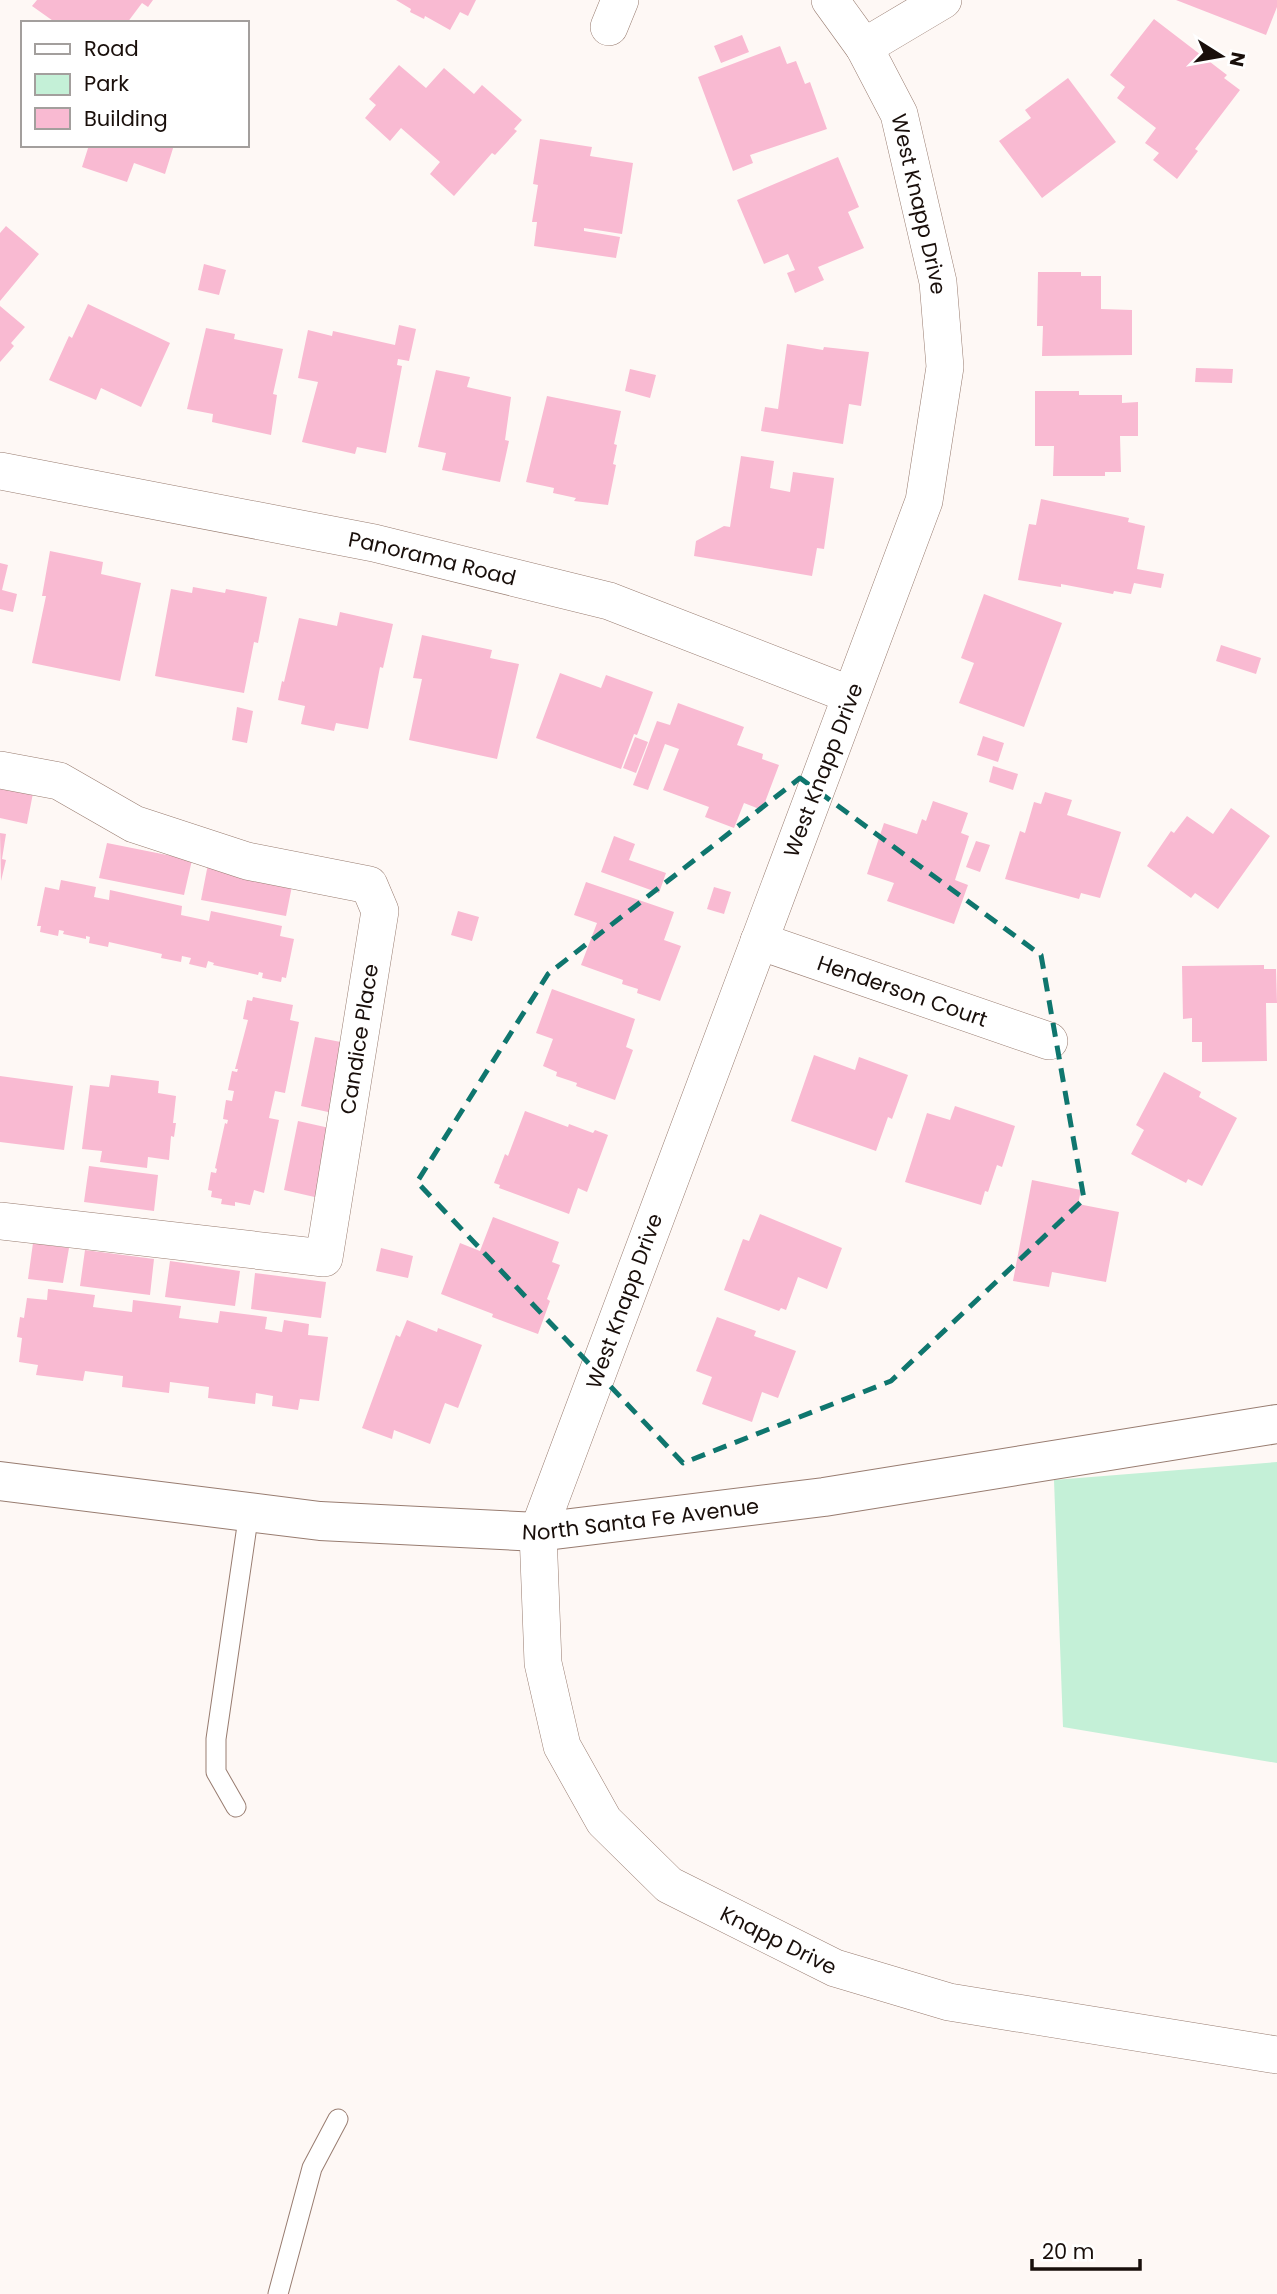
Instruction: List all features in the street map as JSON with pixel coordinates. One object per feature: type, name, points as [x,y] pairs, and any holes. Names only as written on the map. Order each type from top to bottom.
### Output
[{"type":"main road","name":"North Santa Fe Avenue","points":[[0,1481],[320,1521],[538,1532],[824,1497],[1277,1424]]},
{"type":"street","name":"West Knapp Drive","points":[[538,1532],[924,501],[945,367],[938,282],[898,114],[864,47],[830,0]]},
{"type":"street","points":[[864,47],[943,0]]},
{"type":"street","name":"Panorama Road","points":[[0,471],[374,543],[609,600],[851,695]]},
{"type":"street","name":"Candice Place","points":[[0,770],[58,781],[134,824],[247,861],[369,885],[380,911],[324,1258],[0,1221]]},
{"type":"street","name":"Henderson Court","points":[[759,941],[1049,1041]]},
{"type":"street","name":"Knapp Drive","points":[[538,1532],[543,1663],[562,1746],[604,1821],[669,1885],[835,1968],[948,2002],[1277,2055]]},
{"type":"lane","points":[[236,1807],[216,1772],[216,1739],[249,1512]]},
{"type":"lane","points":[[278,2294],[312,2168],[338,2119]]},
{"type":"highlighted area","points":[[800,778],[1041,955],[1084,1199],[891,1381],[683,1463],[417,1182],[548,974]]},
{"type":"green space","points":[[1277,1462],[1277,1763],[1063,1727],[1054,1480]]},
{"type":"building","points":[[37,0],[153,0],[148,7],[142,3],[128,21],[53,21],[32,6]]},
{"type":"building","points":[[396,0],[476,0],[468,16],[460,12],[450,30],[425,16],[424,19],[410,12],[411,9]]},
{"type":"building","points":[[1176,0],[1277,0],[1277,7],[1266,35]]},
{"type":"building","points":[[1154,19],[1227,75],[1224,78],[1240,90],[1195,149],[1198,151],[1177,179],[1153,160],[1159,153],[1145,143],[1156,128],[1117,98],[1125,87],[1110,75]]},
{"type":"building","points":[[742,35],[749,52],[721,63],[714,46]]},
{"type":"building","points":[[780,46],[787,64],[796,61],[805,84],[810,82],[827,129],[750,155],[753,163],[733,171],[698,77]]},
{"type":"building","points":[[399,65],[426,88],[444,68],[474,94],[482,85],[522,120],[514,129],[517,131],[495,155],[492,153],[454,196],[430,174],[440,162],[401,128],[390,141],[365,118],[376,105],[369,99]]},
{"type":"building","points":[[1068,78],[1116,142],[1042,198],[999,141],[1031,118],[1025,110]]},
{"type":"building","points":[[540,139],[592,147],[590,156],[633,163],[622,234],[584,228],[584,231],[620,237],[616,258],[534,246],[537,222],[532,222],[538,185],[533,184]]},
{"type":"building","points":[[88,147],[173,147],[165,174],[134,163],[127,182],[82,167]]},
{"type":"building","points":[[838,157],[859,207],[848,212],[864,248],[818,267],[824,280],[795,293],[787,273],[795,270],[788,254],[764,264],[737,200]]},
{"type":"building","points":[[6,226],[39,254],[0,301],[0,233]]},
{"type":"building","points":[[204,264],[226,270],[219,295],[198,290]]},
{"type":"building","points":[[1038,272],[1081,272],[1081,276],[1101,276],[1101,309],[1132,310],[1132,355],[1042,356],[1043,326],[1037,326]]},
{"type":"building","points":[[88,304],[170,343],[141,407],[101,388],[96,400],[49,380],[69,336],[72,338]]},
{"type":"building","points":[[0,306],[25,327],[0,362]]},
{"type":"building","points":[[399,325],[416,329],[409,361],[398,359],[397,365],[402,366],[386,453],[357,447],[355,454],[302,442],[318,382],[298,378],[308,330],[332,336],[333,331],[395,345]]},
{"type":"building","points":[[206,328],[235,334],[234,339],[283,349],[273,394],[277,395],[271,435],[212,422],[213,414],[187,409]]},
{"type":"building","points":[[787,344],[823,350],[824,347],[869,352],[861,406],[849,404],[843,444],[761,431],[765,407],[778,409]]},
{"type":"building","points":[[1196,368],[1233,369],[1232,383],[1195,382]]},
{"type":"building","points":[[630,369],[656,375],[650,398],[625,391]]},
{"type":"building","points":[[436,370],[470,377],[467,387],[511,397],[505,440],[509,441],[500,482],[442,470],[446,453],[418,447]]},
{"type":"building","points":[[1035,391],[1122,395],[1122,403],[1138,402],[1138,436],[1120,436],[1121,472],[1105,472],[1105,476],[1053,476],[1054,446],[1035,446]]},
{"type":"building","points":[[547,396],[621,411],[614,444],[617,445],[613,464],[616,465],[608,505],[574,501],[576,498],[553,493],[554,488],[526,482]]},
{"type":"building","points":[[741,456],[774,461],[770,488],[790,492],[793,472],[834,478],[824,549],[817,548],[812,576],[694,556],[696,541],[724,526],[730,527]]},
{"type":"building","points":[[1041,499],[1129,518],[1128,522],[1145,526],[1137,569],[1164,574],[1161,588],[1134,583],[1131,594],[1114,591],[1113,594],[1061,584],[1061,587],[1018,580],[1029,524],[1036,525]]},
{"type":"building","points":[[50,551],[103,562],[101,574],[141,583],[120,681],[32,663],[46,596],[42,596]]},
{"type":"building","points":[[0,563],[8,565],[2,590],[17,594],[13,612],[0,609]]},
{"type":"building","points":[[193,587],[225,593],[226,589],[267,597],[258,643],[254,642],[244,693],[155,676],[171,589],[192,593]]},
{"type":"building","points":[[984,594],[1062,623],[1024,727],[959,703],[974,663],[961,658]]},
{"type":"building","points":[[340,612],[393,624],[383,668],[380,667],[368,729],[336,723],[334,731],[301,724],[305,706],[278,700],[299,618],[337,626]]},
{"type":"building","points":[[422,635],[492,650],[490,658],[519,664],[497,759],[409,740],[422,679],[413,678]]},
{"type":"building","points":[[1221,645],[1261,658],[1256,674],[1216,661]]},
{"type":"building","points":[[560,673],[601,688],[606,675],[653,692],[621,769],[536,738]]},
{"type":"building","points":[[678,703],[744,727],[737,745],[763,754],[762,759],[779,765],[762,810],[744,803],[734,828],[705,817],[709,807],[663,790],[679,749],[665,744],[648,790],[633,785],[657,721],[670,725]]},
{"type":"building","points":[[237,707],[253,711],[247,743],[232,740]]},
{"type":"building","points":[[983,736],[1004,743],[998,762],[977,755]]},
{"type":"building","points":[[635,737],[648,742],[636,773],[623,768]]},
{"type":"building","points":[[993,766],[1018,774],[1013,790],[989,782]]},
{"type":"building","points":[[0,781],[34,788],[27,824],[0,818]]},
{"type":"building","points":[[1045,792],[1072,800],[1067,815],[1121,832],[1100,898],[1081,893],[1079,899],[1005,879],[1020,831],[1025,833],[1034,802],[1041,804]]},
{"type":"building","points":[[933,801],[968,813],[961,833],[969,836],[955,880],[968,885],[954,924],[887,901],[894,883],[867,874],[884,823],[917,834],[922,819],[926,821]]},
{"type":"building","points":[[1231,808],[1270,836],[1218,909],[1195,893],[1191,898],[1147,866],[1171,831],[1174,833],[1187,816],[1213,834]]},
{"type":"building","points":[[0,833],[6,834],[2,859],[6,860],[1,881]]},
{"type":"building","points":[[614,836],[635,844],[629,860],[666,873],[659,893],[601,872]]},
{"type":"building","points":[[976,841],[990,845],[980,872],[966,867]]},
{"type":"building","points":[[107,843],[192,860],[184,895],[99,878]]},
{"type":"building","points":[[208,864],[293,881],[286,916],[201,900]]},
{"type":"building","points":[[61,880],[96,887],[94,897],[109,900],[110,890],[182,906],[181,915],[209,921],[211,911],[282,926],[280,936],[294,939],[286,978],[282,977],[281,982],[262,978],[263,973],[259,972],[258,975],[213,965],[214,963],[208,961],[206,968],[189,964],[191,958],[182,956],[181,962],[161,958],[162,954],[109,942],[108,947],[89,943],[90,937],[86,936],[86,939],[63,934],[64,931],[59,930],[58,936],[40,932],[41,926],[37,926],[45,887],[59,890]]},
{"type":"building","points":[[586,882],[674,912],[664,940],[681,946],[660,1001],[637,993],[638,989],[622,984],[623,980],[581,965],[597,923],[574,915]]},
{"type":"building","points":[[714,887],[731,892],[724,914],[707,909]]},
{"type":"building","points":[[458,911],[479,917],[472,941],[451,935]]},
{"type":"building","points":[[1264,965],[1264,969],[1276,969],[1277,1003],[1266,1003],[1267,1061],[1202,1062],[1202,1042],[1192,1042],[1192,1018],[1183,1019],[1182,966]]},
{"type":"building","points":[[552,989],[635,1019],[626,1047],[633,1050],[615,1100],[576,1086],[577,1083],[556,1076],[557,1072],[543,1066],[553,1039],[536,1033]]},
{"type":"building","points":[[253,997],[293,1005],[290,1020],[299,1022],[285,1093],[275,1091],[269,1118],[279,1120],[264,1193],[254,1190],[250,1205],[235,1202],[235,1206],[221,1204],[222,1199],[211,1197],[212,1191],[208,1190],[211,1172],[216,1173],[225,1123],[227,1124],[228,1120],[223,1119],[226,1100],[232,1101],[234,1091],[228,1090],[232,1071],[237,1072],[238,1069],[235,1069],[248,1020],[243,1019],[247,1000],[252,1001]]},
{"type":"building","points":[[315,1037],[351,1044],[337,1114],[301,1106]]},
{"type":"building","points":[[814,1055],[855,1070],[859,1057],[908,1075],[892,1119],[888,1117],[876,1151],[791,1121]]},
{"type":"building","points":[[1164,1072],[1201,1092],[1199,1097],[1237,1118],[1202,1186],[1188,1179],[1186,1183],[1131,1154],[1144,1130],[1136,1125]]},
{"type":"building","points":[[111,1075],[159,1081],[158,1093],[176,1096],[173,1123],[176,1123],[174,1137],[171,1136],[169,1160],[148,1157],[147,1168],[100,1162],[102,1151],[82,1149],[90,1085],[109,1087]]},
{"type":"building","points":[[0,1076],[73,1086],[64,1150],[0,1142]]},
{"type":"building","points":[[955,1106],[1015,1126],[1002,1167],[997,1165],[981,1205],[905,1182],[927,1113],[950,1120]]},
{"type":"building","points":[[525,1111],[568,1127],[569,1124],[593,1133],[595,1130],[608,1135],[587,1192],[578,1188],[569,1214],[499,1188],[500,1185],[494,1183],[505,1154],[508,1156]]},
{"type":"building","points":[[298,1121],[334,1129],[319,1198],[284,1190]]},
{"type":"building","points":[[89,1166],[158,1175],[154,1211],[84,1202]]},
{"type":"building","points":[[1032,1180],[1081,1190],[1078,1204],[1119,1212],[1106,1282],[1052,1272],[1049,1287],[1013,1281]]},
{"type":"building","points":[[760,1214],[842,1248],[827,1289],[798,1277],[786,1310],[781,1308],[779,1311],[724,1290],[743,1239],[749,1241]]},
{"type":"building","points":[[493,1217],[559,1242],[552,1262],[560,1265],[538,1334],[441,1294],[460,1243],[480,1251]]},
{"type":"building","points":[[33,1243],[69,1248],[63,1283],[28,1279]]},
{"type":"building","points":[[381,1248],[413,1256],[408,1278],[376,1271]]},
{"type":"building","points":[[85,1250],[154,1259],[150,1295],[80,1286]]},
{"type":"building","points":[[170,1261],[240,1271],[235,1306],[165,1297]]},
{"type":"building","points":[[255,1273],[326,1282],[321,1318],[251,1309]]},
{"type":"building","points":[[48,1289],[95,1295],[93,1307],[132,1312],[133,1300],[181,1306],[179,1318],[218,1323],[220,1311],[267,1317],[265,1329],[282,1332],[284,1320],[309,1324],[308,1335],[328,1337],[319,1401],[300,1399],[298,1410],[272,1406],[273,1396],[256,1393],[255,1404],[208,1398],[209,1387],[170,1382],[169,1393],[122,1387],[123,1376],[85,1371],[83,1381],[36,1375],[38,1365],[19,1362],[22,1338],[17,1337],[27,1298],[47,1300]]},
{"type":"building","points":[[717,1317],[756,1331],[754,1336],[796,1351],[778,1398],[762,1392],[752,1422],[702,1404],[712,1377],[696,1371]]},
{"type":"building","points":[[407,1320],[437,1332],[438,1328],[482,1345],[458,1408],[445,1403],[430,1444],[394,1430],[392,1439],[362,1428],[396,1335],[400,1337]]}]
